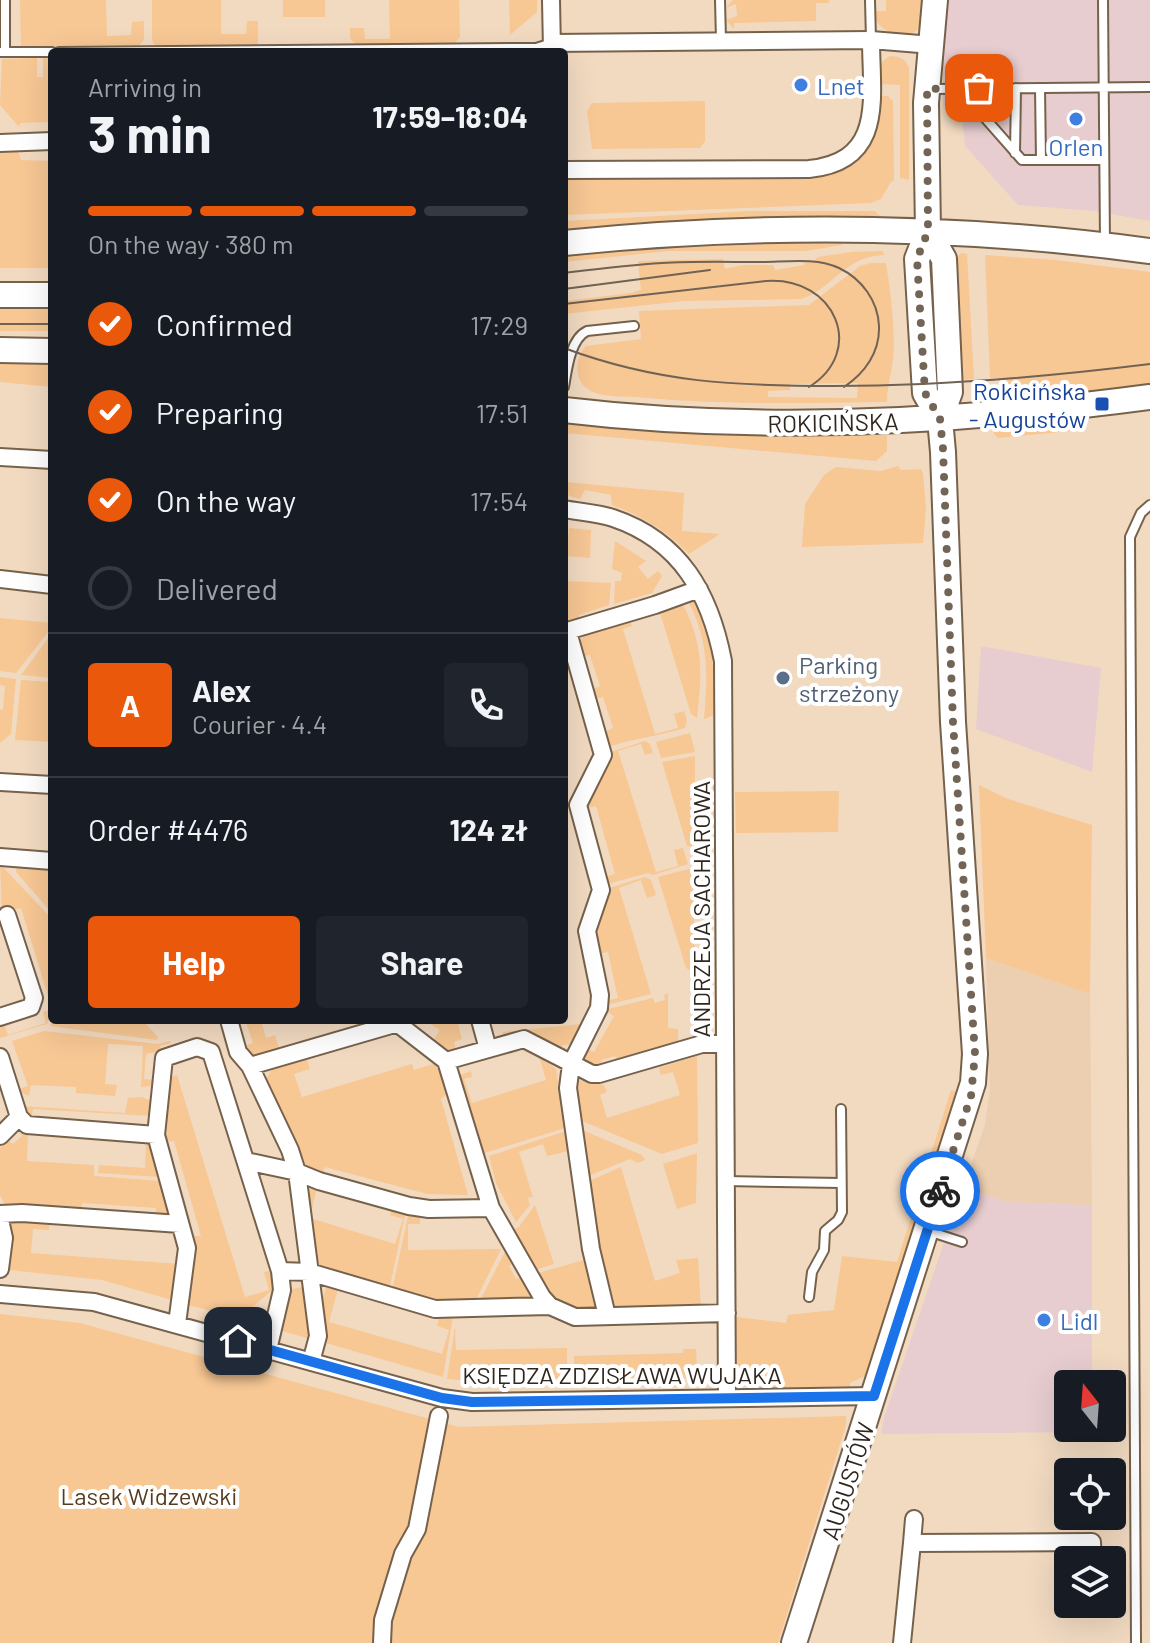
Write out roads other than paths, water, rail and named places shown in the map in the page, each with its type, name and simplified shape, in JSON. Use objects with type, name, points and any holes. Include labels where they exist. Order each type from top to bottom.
[{"type":"street","points":[[551,0],[552,48],[721,40],[871,40],[932,45]]},
{"type":"street","name":"AUGUSTÓW","points":[[794,1643],[967,1108],[975,1070],[953,722],[940,419],[950,392],[944,259],[928,231],[927,89],[935,0]]},
{"type":"street","points":[[568,170],[809,169],[831,166],[851,155],[869,128],[872,107],[871,40]]},
{"type":"street","points":[[0,143],[48,141]]},
{"type":"street","points":[[568,243],[743,232],[928,231],[1150,251]]},
{"type":"street","points":[[0,295],[48,295]]},
{"type":"street","points":[[0,350],[48,351]]},
{"type":"street","name":"ROKICIŃSKA","points":[[568,410],[736,422],[881,422],[940,419],[1150,397]]},
{"type":"street","points":[[0,457],[48,460]]},
{"type":"street","name":"ANDRZEJA SACHAROWA","points":[[568,510],[611,517],[645,532],[675,555],[699,589],[717,628],[723,661],[727,1398]]},
{"type":"street","points":[[0,579],[48,585]]},
{"type":"street","points":[[568,631],[699,589]]},
{"type":"street","points":[[568,639],[603,755],[578,805],[601,890],[587,931],[600,995],[599,1008],[571,1064],[568,1088],[591,1249],[607,1316]]},
{"type":"street","points":[[0,782],[48,785]]},
{"type":"street","points":[[0,857],[48,861]]},
{"type":"street","points":[[0,1017],[31,1007],[34,998],[7,915]]},
{"type":"street","points":[[230,1024],[238,1052],[250,1066],[290,1150],[297,1172],[318,1336],[311,1362]]},
{"type":"street","points":[[250,1066],[386,1024]]},
{"type":"street","points":[[400,1024],[446,1061],[491,1208],[550,1306],[575,1317],[727,1313]]},
{"type":"street","points":[[481,1024],[488,1049]]},
{"type":"street","points":[[446,1061],[524,1039],[592,1074],[599,1074],[702,1044],[724,1044]]},
{"type":"street","points":[[177,1324],[187,1248],[156,1135],[164,1058],[202,1047],[211,1052],[280,1271],[282,1290],[268,1350]]},
{"type":"street","points":[[0,1057],[19,1117],[27,1125],[156,1135]]},
{"type":"street","points":[[0,1136],[19,1117]]},
{"type":"street","points":[[246,1161],[297,1172],[409,1206],[429,1209],[491,1208]]},
{"type":"street","points":[[0,1269],[4,1238],[0,1217],[22,1213],[180,1224]]},
{"type":"street","points":[[280,1271],[309,1272],[435,1309],[550,1306]]},
{"type":"street","name":"KSIĘDZA ZDZISŁAWA WUJAKA","points":[[0,1294],[94,1302],[442,1398],[472,1402],[874,1396]]},
{"type":"street","points":[[382,1643],[383,1620],[403,1554],[417,1529],[439,1416]]},
{"type":"street","points":[[902,1643],[914,1519]]},
{"type":"street","points":[[912,1543],[1092,1542],[1092,1546]]},
{"type":"lane","points":[[5,0],[3,52],[48,52]]},
{"type":"lane","points":[[720,0],[721,40]]},
{"type":"lane","points":[[870,0],[871,40]]},
{"type":"lane","points":[[1103,0],[1104,245]]},
{"type":"lane","points":[[525,48],[552,48]]},
{"type":"lane","points":[[927,89],[1150,87]]},
{"type":"lane","points":[[979,88],[980,109],[985,118],[1022,160],[1104,160]]},
{"type":"lane","points":[[1015,153],[1016,88]]},
{"type":"lane","points":[[1040,88],[1041,160]]},
{"type":"lane","points":[[568,372],[576,341],[581,334],[634,326]]},
{"type":"lane","points":[[1136,1643],[1130,537],[1141,513],[1150,505]]},
{"type":"lane","points":[[809,1297],[812,1272],[824,1250],[825,1231],[840,1217],[841,1109]]},
{"type":"lane","points":[[726,1181],[841,1183]]},
{"type":"lane","points":[[927,1231],[962,1242]]},
{"type":"tram line","points":[[568,273],[686,262],[810,261],[839,268],[855,278],[867,292],[876,308],[879,326],[877,345],[870,361],[844,387]]},
{"type":"tram line","points":[[568,288],[710,270]]},
{"type":"tram line","points":[[568,304],[766,281],[790,283],[810,290],[825,303],[835,319],[839,336],[836,355],[827,372],[809,387]]},
{"type":"tram line","points":[[0,324],[48,324]]},
{"type":"tram line","points":[[568,349],[632,369],[665,375],[764,385],[874,386],[953,382],[1150,364]]},
{"type":"place","name":"Lnet","points":[[801,85]]},
{"type":"place","name":"Orlen","points":[[1076,119]]},
{"type":"place","name":"Rokicińska - Augustów","points":[[1102,404]]},
{"type":"place","name":"Parking strzeżony","points":[[783,678]]},
{"type":"place","name":"Lidl","points":[[1044,1320]]},
{"type":"park label","name":"Lasek Widzewski","points":[[149,1495]]}]
